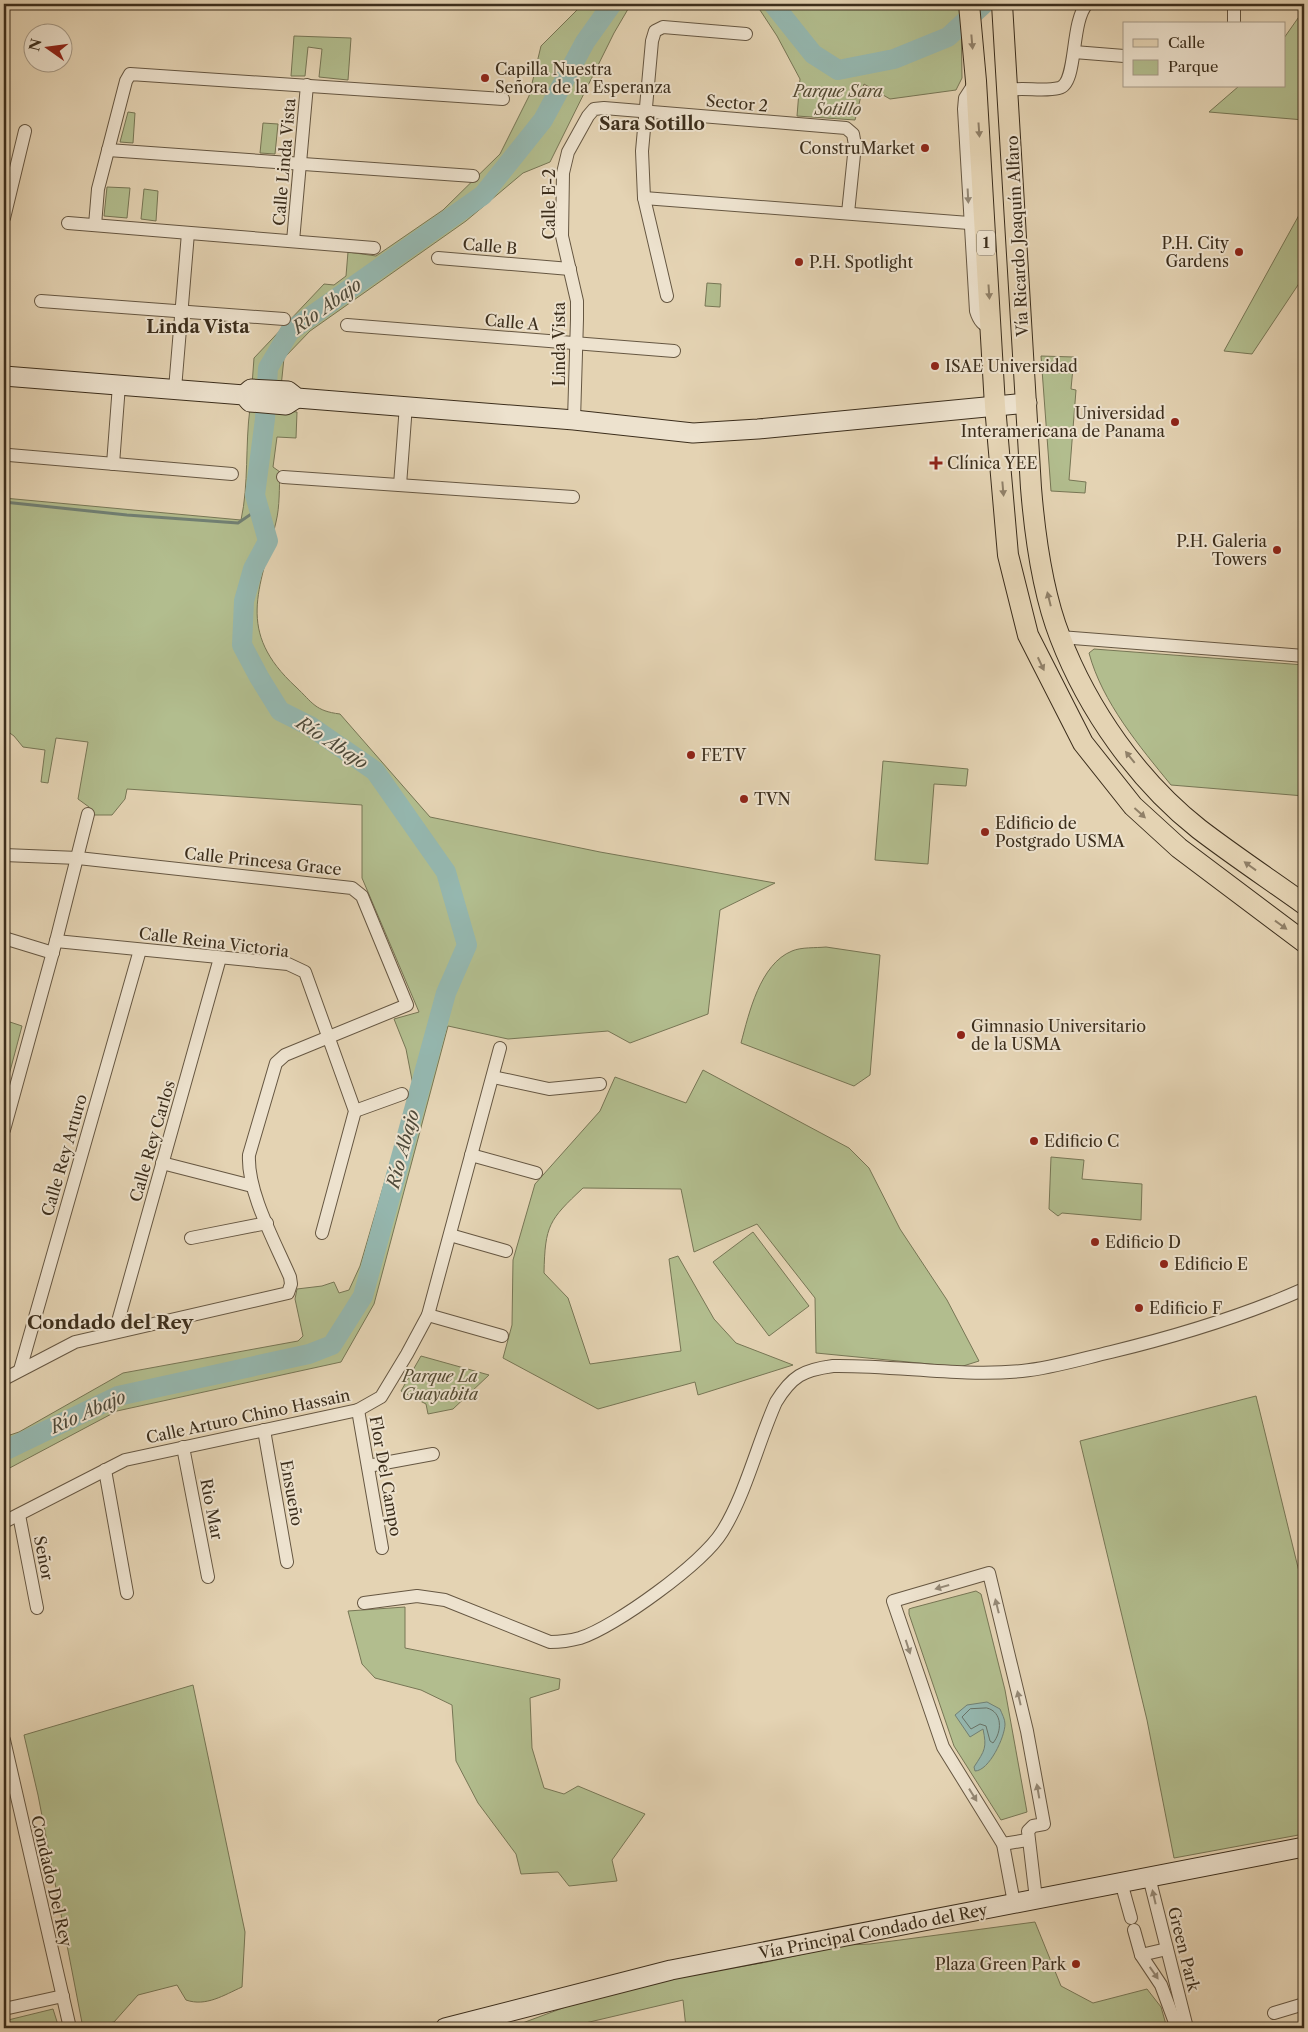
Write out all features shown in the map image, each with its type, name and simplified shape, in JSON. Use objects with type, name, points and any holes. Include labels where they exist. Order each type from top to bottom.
[{"type":"main road","name":"Vía Ricardo Joaquín Alfaro","points":[[969,4],[976,81],[995,406],[1008,554],[1016,594],[1028,635],[1083,744],[1133,806],[1179,848],[1304,942]]},
{"type":"main road","name":"Vía Ricardo Joaquín Alfaro","points":[[1002,4],[1033,508],[1049,600],[1060,637],[1104,725],[1152,785],[1198,828],[1304,904]]},
{"type":"street","points":[[1008,90],[1060,88],[1067,82],[1074,52],[1077,21],[1081,10],[1087,4]]},
{"type":"street","points":[[1234,4],[1234,22]]},
{"type":"street","points":[[667,296],[644,198],[642,151],[655,31],[664,27],[746,34]]},
{"type":"street","points":[[1074,52],[1123,56]]},
{"type":"street","points":[[95,225],[98,189],[126,81],[130,74],[503,99]]},
{"type":"street","points":[[976,81],[965,98],[964,110],[969,222],[976,312],[984,326],[992,329]]},
{"type":"street","name":"Calle Linda Vista","points":[[293,241],[307,85]]},
{"type":"street","name":"Calle E-2","points":[[570,269],[562,236],[563,173],[568,152],[588,116],[594,110],[604,108],[646,112]]},
{"type":"street","name":"Sector 2","points":[[646,112],[846,128],[853,134],[855,145],[848,213]]},
{"type":"street","points":[[4,218],[25,131]]},
{"type":"street","points":[[108,150],[473,176]]},
{"type":"street","points":[[644,198],[969,222]]},
{"type":"street","points":[[68,223],[374,248]]},
{"type":"street","points":[[175,389],[188,233]]},
{"type":"street","name":"Calle B","points":[[438,258],[570,269]]},
{"type":"street","name":"Linda Vista","points":[[570,269],[577,301],[574,420]]},
{"type":"street","points":[[41,301],[284,319]]},
{"type":"street","name":"Calle A","points":[[347,325],[674,352]]},
{"type":"street","points":[[4,376],[406,406],[574,420],[693,433],[758,429],[1027,403]]},
{"type":"street","points":[[112,464],[120,385]]},
{"type":"street","points":[[400,485],[406,406]]},
{"type":"street","points":[[9,455],[232,474]]},
{"type":"street","points":[[283,477],[573,497]]},
{"type":"street","points":[[1060,637],[1304,656]]},
{"type":"street","points":[[4,1130],[7,1107],[55,947],[88,814]]},
{"type":"street","points":[[4,855],[78,858]]},
{"type":"street","name":"Calle Princesa Grace","points":[[78,858],[352,888],[362,896],[407,1006],[285,1055],[276,1063],[249,1155],[248,1169],[252,1186],[290,1277],[290,1289],[282,1296],[115,1332]]},
{"type":"street","points":[[1279,886],[1304,894]]},
{"type":"street","name":"Calle Reina Victoria","points":[[4,938],[55,947],[140,950],[288,964],[304,972],[355,1111]]},
{"type":"street","name":"Calle Rey Arturo","points":[[20,1370],[140,950]]},
{"type":"street","name":"Calle Rey Carlos","points":[[115,1332],[220,958]]},
{"type":"street","name":"Calle Arturo Chino Hassain","points":[[4,1522],[125,1460],[358,1410],[380,1397],[407,1354],[428,1314],[500,1048]]},
{"type":"street","points":[[493,1077],[549,1089],[600,1084]]},
{"type":"street","points":[[322,1233],[355,1111],[402,1094]]},
{"type":"street","points":[[471,1155],[536,1173]]},
{"type":"street","points":[[162,1163],[252,1186]]},
{"type":"street","points":[[190,1238],[268,1223]]},
{"type":"street","points":[[450,1235],[506,1251]]},
{"type":"street","points":[[364,1603],[417,1596],[445,1600],[550,1642],[565,1642],[582,1638],[646,1600],[709,1549],[722,1533],[732,1514],[776,1402],[786,1386],[812,1368],[833,1366],[993,1372],[1022,1371],[1056,1366],[1180,1336],[1237,1316],[1304,1289]]},
{"type":"street","points":[[428,1314],[502,1336]]},
{"type":"street","points":[[4,1379],[75,1342],[115,1332]]},
{"type":"street","name":"Flor Del Campo","points":[[358,1410],[382,1548]]},
{"type":"street","name":"Ensueño","points":[[264,1430],[287,1562]]},
{"type":"street","name":"Rio Mar","points":[[183,1447],[208,1577]]},
{"type":"street","points":[[368,1466],[433,1454]]},
{"type":"street","points":[[105,1470],[127,1593]]},
{"type":"street","name":"Señor","points":[[19,1514],[36,1608]]},
{"type":"street","points":[[1014,1903],[1003,1844],[943,1747],[893,1601],[989,1573],[1026,1731],[1044,1824],[1033,1826],[1028,1831],[1027,1840],[1036,1899]]},
{"type":"street","name":"Condado Del Rey","points":[[4,1740],[70,2028]]},
{"type":"street","points":[[1003,1844],[1027,1840]]},
{"type":"street","name":"Vía Principal Condado del Rey","points":[[445,2028],[671,1970],[1304,1847]]},
{"type":"street","name":"Green Park","points":[[1150,1877],[1187,2028]]},
{"type":"street","name":"Green Park","points":[[1121,1882],[1141,1955],[1162,1984],[1176,2028]]},
{"type":"street","points":[[1141,1955],[1167,1949]]},
{"type":"street","points":[[4,2009],[63,1996]]},
{"type":"street","points":[[1274,2013],[1304,2004]]},
{"type":"green space","points":[[583,4],[631,4],[614,33],[550,162],[523,173],[466,221],[310,331],[284,358],[281,387],[252,385],[254,358],[324,284],[334,285],[346,276],[348,252],[376,256],[443,210],[500,154],[529,96],[541,46]]},
{"type":"green space","name":"Parque Sara Sotillo","points":[[756,4],[947,4],[947,8],[961,8],[962,78],[956,90],[890,99],[864,84],[855,120],[797,116],[800,79],[777,36]]},
{"type":"green space","points":[[1302,4],[1304,4],[1304,120],[1209,112],[1237,88],[1286,88],[1286,35],[1303,11]]},
{"type":"green space","points":[[294,36],[351,38],[348,80],[319,77],[322,49],[308,47],[305,76],[291,76]]},
{"type":"green space","points":[[128,112],[135,113],[133,143],[120,142]]},
{"type":"green space","points":[[263,123],[278,124],[275,154],[260,153]]},
{"type":"green space","points":[[107,187],[130,188],[127,218],[104,216]]},
{"type":"green space","points":[[144,189],[158,191],[156,221],[141,219]]},
{"type":"green space","points":[[1304,206],[1304,276],[1252,354],[1224,351]]},
{"type":"green space","points":[[707,283],[721,284],[720,307],[705,306]]},
{"type":"green space","points":[[1041,356],[1074,357],[1071,389],[1076,390],[1069,480],[1086,482],[1085,493],[1051,491]]},
{"type":"green space","points":[[250,408],[297,412],[296,438],[277,437],[273,467],[280,472],[278,510],[259,589],[257,609],[259,628],[265,647],[277,667],[311,702],[325,711],[340,714],[430,817],[600,852],[775,883],[720,910],[708,1014],[630,1043],[608,1031],[508,1039],[448,1026],[374,1304],[341,1362],[117,1411],[4,1471],[4,1437],[19,1432],[123,1373],[298,1341],[303,1336],[295,1299],[297,1289],[322,1286],[334,1282],[339,1293],[349,1290],[360,1266],[413,1085],[406,1049],[394,1019],[419,1012],[362,878],[362,805],[127,789],[125,799],[112,815],[92,815],[89,807],[78,799],[88,742],[56,738],[48,783],[41,782],[45,750],[23,747],[14,736],[4,729],[4,498],[241,520],[245,493]]},
{"type":"green space","points":[[1094,649],[1304,665],[1304,796],[1171,785],[1112,706],[1095,671],[1089,653]]},
{"type":"green space","points":[[883,761],[968,769],[966,786],[934,784],[928,864],[875,860]]},
{"type":"green space","points":[[826,947],[880,955],[870,1075],[854,1086],[741,1043],[752,1004],[764,978],[772,967],[781,957],[792,951],[804,948]]},
{"type":"green space","points":[[4,1020],[22,1026],[4,1094]]},
{"type":"green space","points":[[703,1070],[849,1148],[869,1168],[900,1229],[947,1300],[979,1361],[960,1367],[816,1353],[815,1298],[757,1224],[694,1252],[681,1189],[583,1188],[563,1208],[551,1224],[546,1244],[544,1273],[568,1298],[590,1364],[681,1351],[669,1259],[678,1256],[714,1319],[736,1343],[793,1365],[698,1395],[695,1382],[598,1409],[503,1358],[512,1325],[513,1260],[535,1184],[600,1111],[615,1077],[686,1103]]},
{"type":"green space","points":[[1051,1157],[1084,1160],[1082,1179],[1142,1184],[1141,1220],[1062,1213],[1058,1216],[1049,1209]]},
{"type":"green space","points":[[753,1232],[809,1306],[769,1336],[713,1262]]},
{"type":"green space","name":"Parque La Guayabita","points":[[421,1356],[489,1375],[453,1409],[428,1414],[426,1404],[401,1391]]},
{"type":"green space","points":[[1256,1396],[1304,1592],[1304,1834],[1174,1858],[1147,1720],[1080,1441]]},
{"type":"green space","points":[[976,1591],[981,1594],[1005,1690],[1027,1812],[1001,1820],[954,1746],[909,1614],[909,1609]]},
{"type":"green space","points":[[405,1607],[405,1648],[560,1679],[559,1689],[530,1698],[532,1748],[544,1788],[564,1794],[578,1786],[645,1814],[612,1860],[617,1881],[569,1886],[558,1872],[521,1874],[516,1854],[478,1803],[456,1761],[452,1705],[421,1690],[375,1678],[362,1664],[348,1611]]},
{"type":"green space","points":[[193,1685],[245,1932],[242,1987],[215,1999],[201,2002],[186,2000],[177,1985],[138,1995],[114,2022],[83,2028],[38,1795],[24,1735]]},
{"type":"green space","points":[[1035,1922],[1061,1986],[1093,2003],[1147,1989],[1161,2007],[1167,2028],[686,2028],[683,2000],[564,2028],[509,2028],[571,2005],[674,1978],[767,1962],[845,1945],[870,1944]]},
{"type":"green space","points":[[53,2009],[59,2028],[4,2028],[4,2021]]},
{"type":"water","points":[[987,1702],[1000,1709],[1005,1724],[1004,1730],[991,1760],[980,1770],[975,1771],[974,1767],[984,1749],[983,1729],[970,1737],[955,1715],[967,1705]]},
{"type":"waterway","name":"Río Abajo","points":[[4,1451],[118,1396],[309,1354],[332,1345],[363,1296],[446,993],[467,945],[446,872],[375,771],[310,726],[280,711],[242,645],[244,601],[253,569],[268,541],[255,495],[265,419],[268,368],[290,331],[483,195],[543,120],[585,42],[612,4]]},
{"type":"waterway","name":"Río Abajo","points":[[773,4],[813,54],[838,70],[894,59],[948,37],[984,4]]},
{"type":"waterway","points":[[4,502],[127,515],[238,523],[260,508]]},
{"type":"place","name":"Capilla Nuestra Señora de la Esperanza","points":[[485,78]]},
{"type":"place","name":"ConstruMarket","points":[[925,148]]},
{"type":"place","name":"P.H. City Gardens","points":[[1239,252]]},
{"type":"place","name":"P.H. Spotlight","points":[[799,262]]},
{"type":"place","name":"ISAE Universidad","points":[[935,366]]},
{"type":"place","name":"Universidad Interamericana de Panama","points":[[1175,422]]},
{"type":"place","name":"Clínica YEE","points":[[936,463]]},
{"type":"place","name":"P.H. Galeria Towers","points":[[1277,550]]},
{"type":"place","name":"FETV","points":[[691,755]]},
{"type":"place","name":"TVN","points":[[744,799]]},
{"type":"place","name":"Edificio de Postgrado USMA","points":[[985,832]]},
{"type":"place","name":"Gimnasio Universitario de la USMA","points":[[961,1035]]},
{"type":"place","name":"Edificio C","points":[[1034,1141]]},
{"type":"place","name":"Edificio D","points":[[1095,1242]]},
{"type":"place","name":"Edificio E","points":[[1164,1264]]},
{"type":"place","name":"Edificio F","points":[[1139,1308]]},
{"type":"place","name":"Plaza Green Park","points":[[1076,1964]]},
{"type":"district","name":"Sara Sotillo","points":[[652,124]]},
{"type":"district","name":"Linda Vista","points":[[198,327]]},
{"type":"district","name":"Condado del Rey","points":[[110,1322]]}]
